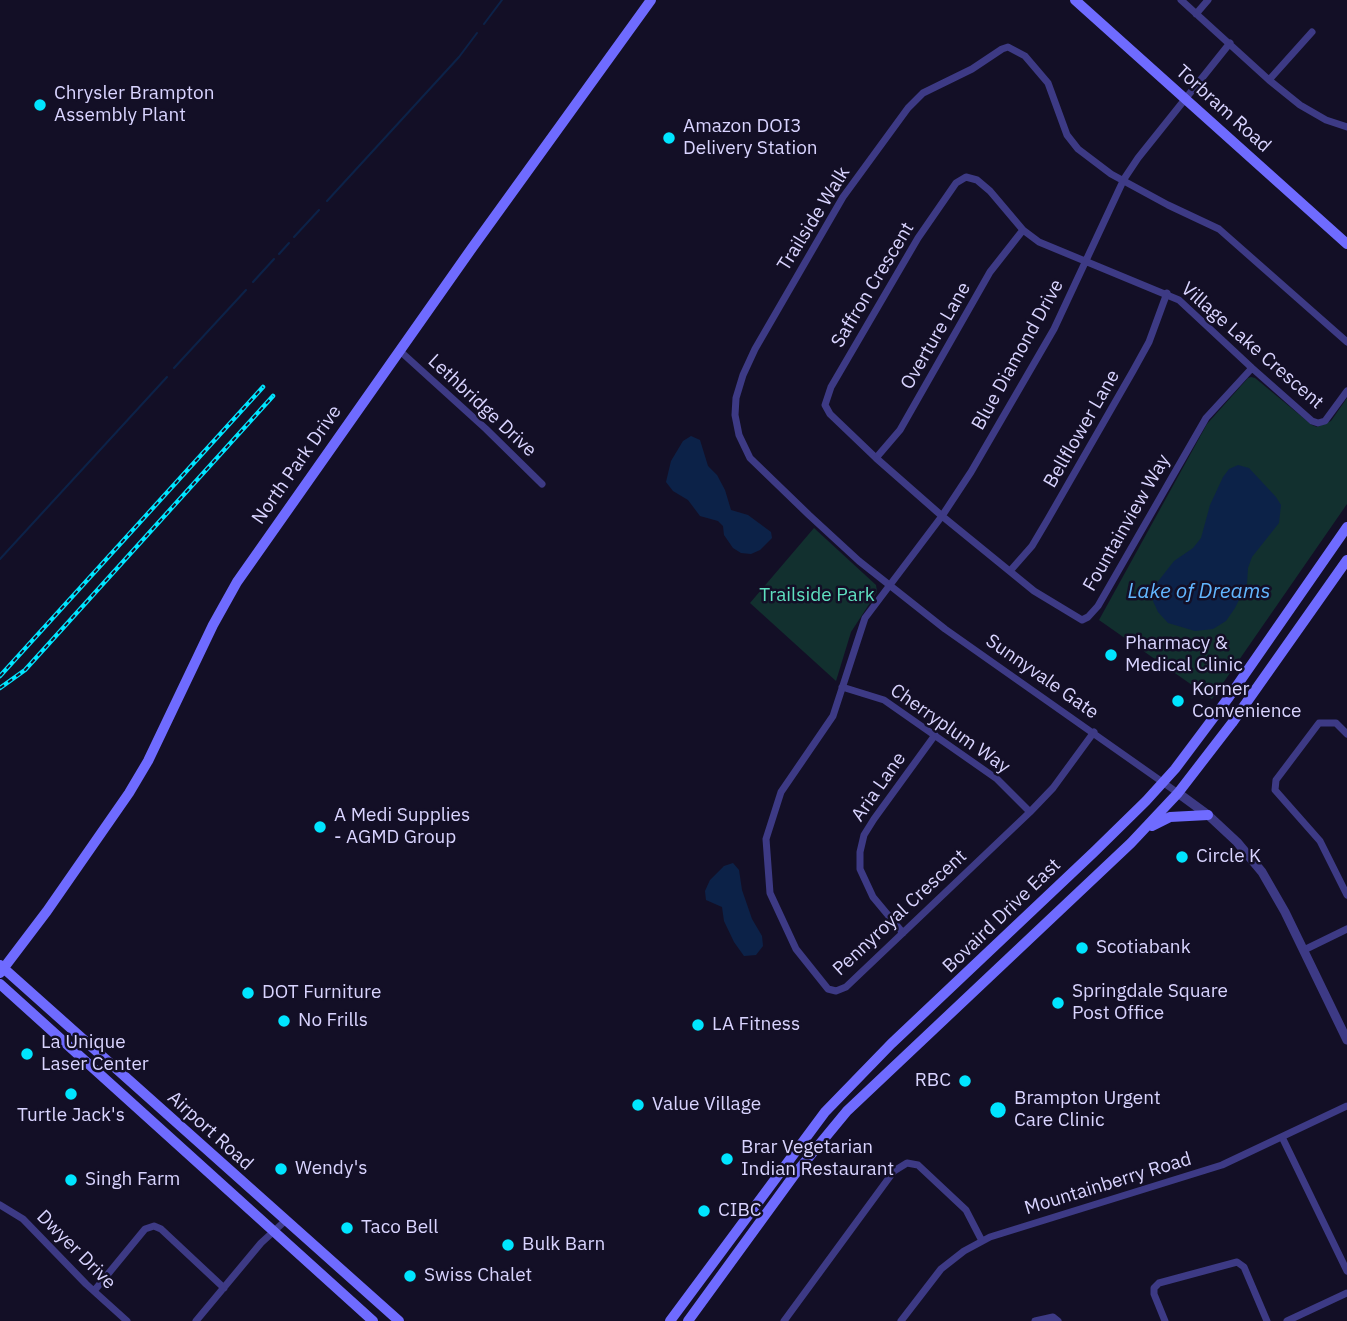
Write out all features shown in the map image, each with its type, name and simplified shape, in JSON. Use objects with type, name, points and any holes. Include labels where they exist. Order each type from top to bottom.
[{"type":"main road","name":"North Park Drive","points":[[1,969],[47,911],[129,793],[148,761],[207,637],[237,582],[651,0]]},
{"type":"main road","name":"Torbram Road","points":[[1075,0],[1347,244]]},
{"type":"main road","name":"Bovaird Drive East","points":[[670,1321],[813,1126],[891,1044],[1094,852],[1163,782],[1229,697],[1347,527]]},
{"type":"main road","name":"Bovaird Drive East","points":[[688,1321],[811,1153],[847,1111],[1142,831],[1178,793],[1232,723],[1347,559]]},
{"type":"main road","points":[[1142,831],[1170,817],[1208,815]]},
{"type":"main road","name":"Airport Road","points":[[1,969],[399,1321]]},
{"type":"main road","name":"Airport Road","points":[[0,984],[373,1321]]},
{"type":"main road","points":[[891,1044],[897,1062]]},
{"type":"street","points":[[1181,0],[1300,105],[1326,121],[1347,127]]},
{"type":"street","points":[[1196,14],[1208,0]]},
{"type":"street","points":[[1269,80],[1312,32]]},
{"type":"street","name":"Blue Diamond Drive","points":[[890,585],[971,472],[1054,329],[1124,179],[1230,43]]},
{"type":"street","name":"Trailside Walk","points":[[890,585],[850,553],[750,458],[739,435],[735,415],[736,398],[743,375],[812,250],[843,197],[908,108],[923,93],[972,69],[1008,47],[1024,56],[1048,83],[1067,135],[1078,149],[1111,174],[1124,179]]},
{"type":"street","name":"Saffron Crescent","points":[[942,516],[830,414],[825,402],[831,387],[918,237],[956,183],[966,177],[977,180],[990,191],[1023,230],[1039,242],[1086,261]]},
{"type":"street","points":[[1124,179],[1168,205],[1219,229],[1347,342]]},
{"type":"street","name":"Overture Lane","points":[[876,458],[900,430],[990,272],[1023,230]]},
{"type":"street","name":"Village Lake Crescent","points":[[1086,261],[1179,300],[1252,368],[1318,424],[1330,416],[1347,391]]},
{"type":"street","name":"Bellflower Lane","points":[[1010,571],[1032,546],[1133,371],[1149,342],[1167,293]]},
{"type":"street","name":"Lethbridge Drive","points":[[400,351],[542,484]]},
{"type":"street","name":"Fountainview Way","points":[[942,516],[1010,571],[1082,620],[1098,606],[1206,418],[1252,368]]},
{"type":"street","name":"Pennyroyal Crescent","points":[[890,585],[865,618],[833,716],[781,792],[766,839],[770,893],[796,949],[828,989],[836,991],[846,987],[1030,812],[1053,788],[1094,732]]},
{"type":"street","name":"Sunnyvale Gate","points":[[890,585],[945,629],[1178,793]]},
{"type":"street","name":"Cherryplum Way","points":[[842,687],[884,700],[997,779],[1030,812]]},
{"type":"street","points":[[1347,734],[1336,723],[1319,723],[1276,780],[1275,790],[1320,841],[1347,895]]},
{"type":"street","name":"Aria Lane","points":[[902,933],[873,897],[860,869],[860,852],[864,835],[935,735]]},
{"type":"street","points":[[1178,793],[1208,815],[1237,842],[1262,872],[1304,950],[1347,1040]]},
{"type":"street","points":[[1304,950],[1347,929]]},
{"type":"street","name":"Mountainberry Road","points":[[901,1321],[941,1269],[982,1241],[1222,1165],[1347,1106]]},
{"type":"street","points":[[1282,1137],[1347,1271]]},
{"type":"street","points":[[784,1321],[894,1171],[907,1163],[918,1166],[966,1210],[982,1241]]},
{"type":"street","name":"Dwyer Drive","points":[[0,1205],[14,1212],[39,1234],[127,1321]]},
{"type":"street","points":[[195,1321],[285,1221]]},
{"type":"street","points":[[94,1291],[145,1229],[154,1226],[161,1229],[224,1288]]},
{"type":"street","points":[[1165,1321],[1154,1294],[1154,1288],[1159,1283],[1237,1262],[1244,1267],[1267,1321]]},
{"type":"street","points":[[1287,1321],[1347,1293]]},
{"type":"street","points":[[1035,1321],[1054,1317],[1058,1321]]},
{"type":"green space","points":[[1251,377],[1317,427],[1331,421],[1347,398],[1347,504],[1212,699],[1099,620],[1207,424]]},
{"type":"green space","name":"Trailside Park","points":[[814,528],[876,585],[877,592],[851,632],[836,681],[750,603]]},
{"type":"water","points":[[691,436],[700,440],[708,466],[717,475],[725,490],[731,510],[748,515],[771,532],[772,538],[760,550],[751,554],[741,553],[733,548],[718,521],[700,516],[688,500],[673,491],[666,482],[671,461],[683,441]]},
{"type":"water","name":"Lake of Dreams","points":[[1238,465],[1249,468],[1276,497],[1281,505],[1279,523],[1252,557],[1247,584],[1226,621],[1213,629],[1195,631],[1168,623],[1153,601],[1156,584],[1174,561],[1193,548],[1201,538],[1210,505],[1223,477],[1229,469]]},
{"type":"water","points":[[733,863],[739,870],[742,890],[752,919],[762,936],[763,946],[756,955],[744,956],[724,921],[722,907],[706,900],[705,891],[710,880],[724,866]]},
{"type":"waterway","points":[[484,24],[502,0]]},
{"type":"waterway","points":[[327,201],[459,57],[477,33]]},
{"type":"waterway","points":[[294,237],[319,210]]},
{"type":"waterway","points":[[279,254],[289,243]]},
{"type":"waterway","points":[[253,282],[274,259]]},
{"type":"waterway","points":[[174,368],[246,290]]},
{"type":"waterway","points":[[0,559],[167,377]]},
{"type":"railway","points":[[0,676],[263,387]]},
{"type":"railway","points":[[0,688],[25,670],[273,396]]},
{"type":"place","name":"Chrysler Brampton Assembly Plant","points":[[40,105]]},
{"type":"place","name":"Amazon DOI3 Delivery Station","points":[[669,138]]},
{"type":"place","name":"Pharmacy & Medical Clinic","points":[[1111,655]]},
{"type":"place","name":"Korner Convenience","points":[[1178,701]]},
{"type":"place","name":"A Medi Supplies - AGMD Group","points":[[320,827]]},
{"type":"place","name":"Circle K","points":[[1182,857]]},
{"type":"place","name":"Scotiabank","points":[[1082,948]]},
{"type":"place","name":"DOT Furniture","points":[[248,993]]},
{"type":"place","name":"Springdale Square Post Office","points":[[1058,1003]]},
{"type":"place","name":"No Frills","points":[[284,1021]]},
{"type":"place","name":"LA Fitness","points":[[698,1025]]},
{"type":"place","name":"La Unique Laser Center","points":[[27,1054]]},
{"type":"place","name":"RBC","points":[[965,1081]]},
{"type":"place","name":"Turtle Jack's","points":[[71,1094]]},
{"type":"place","name":"Value Village","points":[[638,1105]]},
{"type":"place","name":"Brampton Urgent Care Clinic","points":[[998,1110]]},
{"type":"place","name":"Brar Vegetarian Indian Restaurant","points":[[727,1159]]},
{"type":"place","name":"Wendy's","points":[[281,1169]]},
{"type":"place","name":"Singh Farm","points":[[71,1180]]},
{"type":"place","name":"CIBC","points":[[704,1211]]},
{"type":"place","name":"Taco Bell","points":[[347,1228]]},
{"type":"place","name":"Bulk Barn","points":[[508,1245]]},
{"type":"place","name":"Swiss Chalet","points":[[410,1276]]}]
